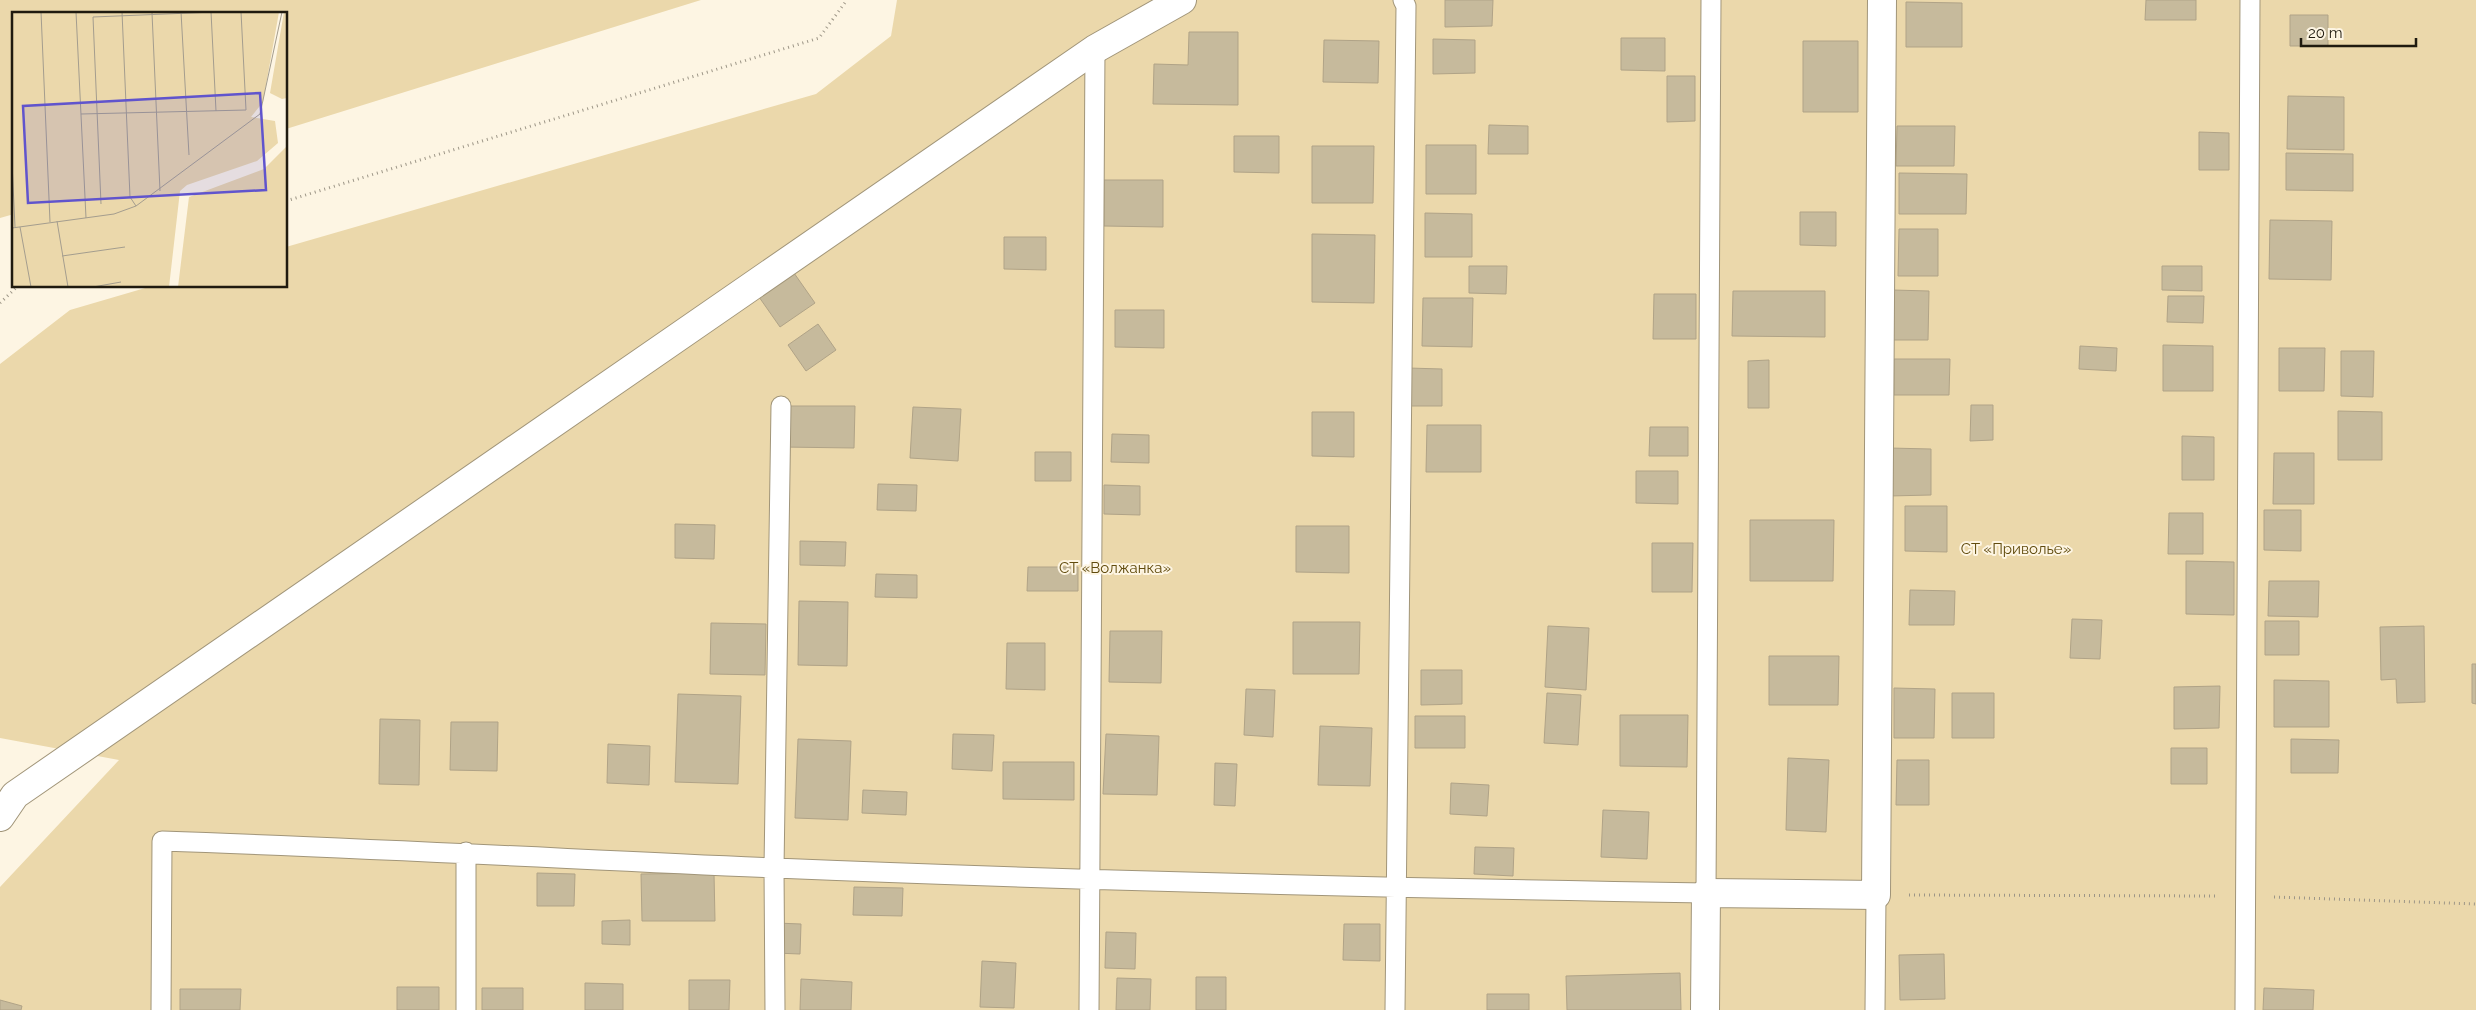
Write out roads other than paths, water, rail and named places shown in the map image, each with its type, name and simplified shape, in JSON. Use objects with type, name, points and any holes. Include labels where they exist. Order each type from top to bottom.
[{"type":"street","points":[[0,817],[15,795],[1096,49],[1182,0]]},
{"type":"street","points":[[1706,1010],[1706,893],[1876,896],[1882,0]]},
{"type":"lane","points":[[1395,1010],[1406,6],[1403,0]]},
{"type":"lane","points":[[161,1010],[162,841],[466,852],[774,868],[1396,888],[1706,893],[1711,0]]},
{"type":"lane","points":[[2245,1010],[2250,0]]},
{"type":"lane","points":[[1089,1010],[1096,49]]},
{"type":"lane","points":[[775,1010],[774,868],[781,406]]},
{"type":"lane","points":[[466,852],[466,1010]]},
{"type":"lane","points":[[1875,1010],[1876,896]]},
{"type":"park label","name":"СТ «Приволье»","points":[[2016,549]]},
{"type":"park label","name":"СТ «Волжанка»","points":[[1115,568]]}]
